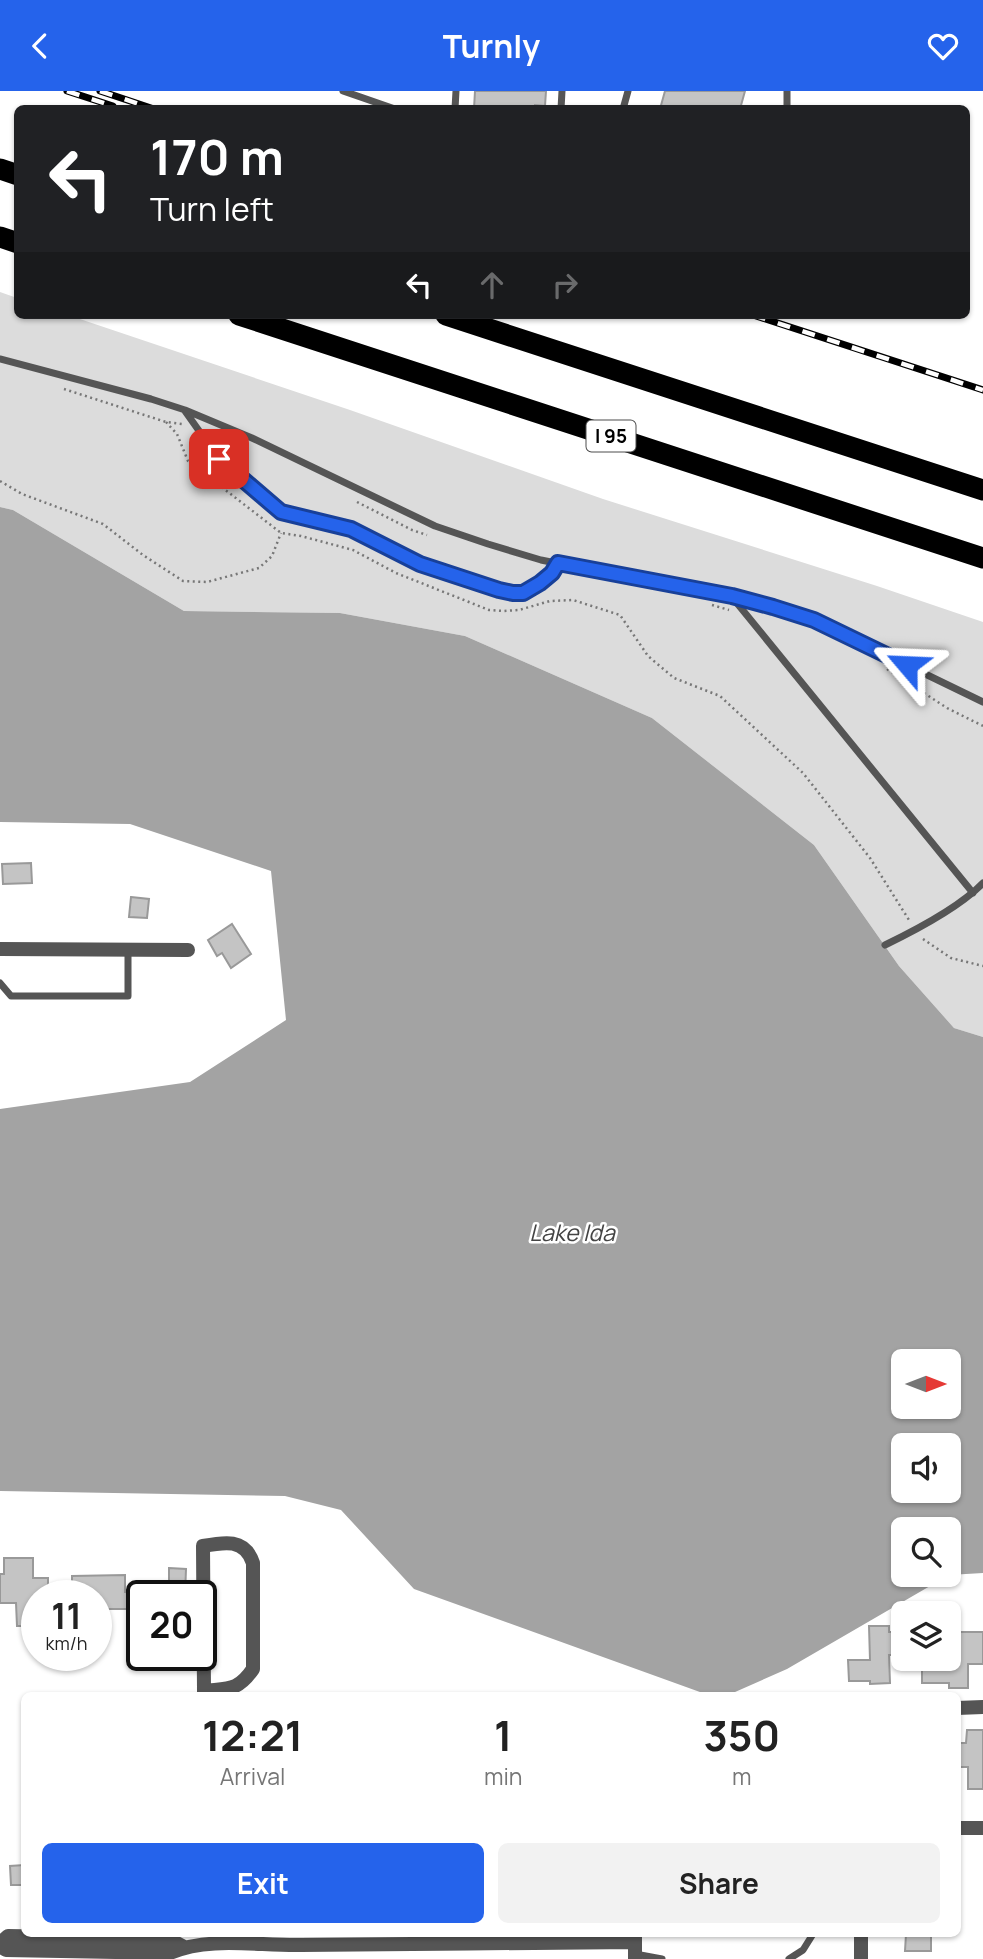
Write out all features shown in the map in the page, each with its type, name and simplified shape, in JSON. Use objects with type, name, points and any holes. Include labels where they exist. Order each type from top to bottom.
[{"type":"highway","name":"I 95","points":[[251,319],[983,558]]},
{"type":"highway","points":[[458,319],[983,490]]},
{"type":"street","points":[[0,949],[188,950]]},
{"type":"street","points":[[204,1692],[204,1546],[230,1543],[240,1545],[250,1553],[253,1574],[253,1669],[244,1683],[210,1692]]},
{"type":"street","points":[[961,1708],[983,1707]]},
{"type":"street","points":[[961,1828],[983,1828]]},
{"type":"street","points":[[861,1937],[861,1959]]},
{"type":"street","points":[[200,1959],[202,1938]]},
{"type":"street","points":[[0,1944],[6,1950],[170,1953],[202,1938],[286,1946],[635,1947]]},
{"type":"lane","points":[[343,91],[383,105]]},
{"type":"lane","points":[[0,359],[185,410],[252,438],[435,526],[488,544],[558,563],[732,596],[814,620],[983,702]]},
{"type":"lane","points":[[185,410],[219,459],[281,512],[351,529],[420,564],[513,593],[523,593],[540,583],[552,573],[558,563]]},
{"type":"lane","points":[[732,596],[973,893]]},
{"type":"lane","points":[[885,945],[914,931],[973,893],[983,883]]},
{"type":"lane","points":[[0,983],[11,996],[128,996],[128,950]]},
{"type":"lane","points":[[789,1959],[803,1950],[811,1937]]},
{"type":"lane","points":[[635,1947],[662,1959]]},
{"type":"path","points":[[166,422],[177,434],[188,461],[281,533],[353,550],[396,573],[489,610],[519,610],[550,601],[573,600],[620,615],[648,656],[674,678],[720,696],[803,773],[870,858],[914,931],[951,958],[983,966]]},
{"type":"path","points":[[0,481],[22,494],[103,524],[183,581],[206,582],[259,568],[272,556],[281,533]]},
{"type":"shaded area","points":[[0,292],[14,297],[14,319],[80,319],[603,499],[983,622],[983,1037],[954,1028],[899,966],[814,845],[652,718],[465,636],[340,613],[184,611],[13,510],[0,507]]},
{"type":"water","name":"Lake Ida","points":[[0,507],[13,510],[184,611],[340,613],[465,636],[652,718],[814,845],[899,966],[954,1028],[983,1037],[983,1573],[961,1574],[961,1517],[891,1517],[891,1587],[928,1587],[904,1601],[891,1601],[891,1609],[787,1669],[735,1692],[700,1692],[414,1589],[341,1510],[285,1496],[0,1491],[0,1109],[190,1082],[286,1020],[271,871],[130,824],[0,822]]},
{"type":"building","points":[[475,91],[546,91],[545,105],[474,105]]},
{"type":"building","points":[[665,91],[745,91],[741,105],[661,105]]},
{"type":"building","points":[[31,863],[32,883],[3,884],[2,864]]},
{"type":"building","points":[[131,897],[149,899],[147,918],[129,917]]},
{"type":"building","points":[[232,924],[251,954],[231,968],[222,953],[217,956],[208,940]]},
{"type":"building","points":[[4,1558],[33,1558],[33,1578],[48,1578],[21,1580],[21,1626],[17,1626],[16,1603],[0,1603],[0,1574],[4,1574]]},
{"type":"building","points":[[169,1568],[186,1569],[186,1580],[169,1580]]},
{"type":"building","points":[[125,1575],[126,1609],[112,1609],[112,1580],[72,1580],[72,1576]]},
{"type":"building","points":[[869,1626],[889,1626],[890,1683],[849,1681],[848,1660],[870,1660]]},
{"type":"building","points":[[961,1632],[983,1632],[983,1664],[968,1664],[968,1688],[949,1688],[949,1683],[922,1683],[922,1671],[961,1671]]},
{"type":"building","points":[[967,1730],[983,1730],[983,1789],[968,1789],[968,1767],[961,1767],[961,1743],[966,1743]]},
{"type":"building","points":[[21,1865],[21,1885],[11,1885],[10,1866]]},
{"type":"building","points":[[906,1937],[931,1937],[931,1951],[905,1951]]},
{"type":"railway","points":[[67,91],[110,105]]},
{"type":"railway","points":[[100,91],[142,105]]},
{"type":"railway","points":[[765,319],[983,390]]},
{"type":"route","points":[[219,459],[281,512],[351,529],[420,564],[499,590],[523,593],[552,573],[558,563],[732,596],[773,607],[814,620],[907,665]]}]
